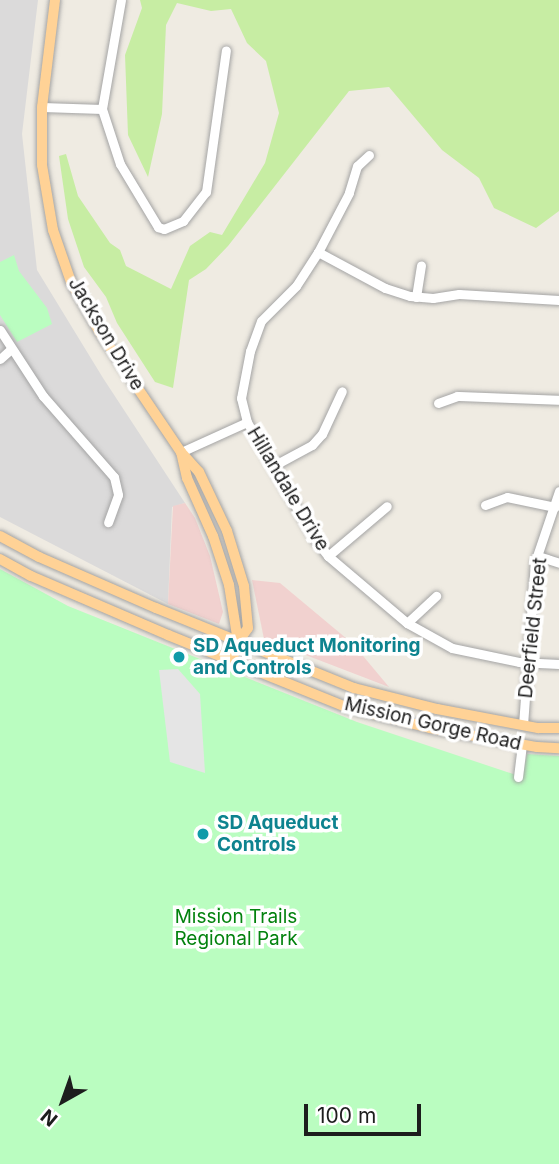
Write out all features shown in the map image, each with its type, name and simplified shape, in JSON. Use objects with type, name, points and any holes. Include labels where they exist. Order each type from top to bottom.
[{"type":"main road","name":"Jackson Drive","points":[[55,0],[42,107],[43,165],[53,230],[71,282],[99,331],[181,452],[187,478],[213,536],[229,584],[238,642],[232,662]]},
{"type":"main road","name":"Mission Gorge Road","points":[[0,536],[39,557],[354,688],[437,709],[523,725],[559,728]]},
{"type":"main road","name":"Mission Gorge Road","points":[[0,559],[31,576],[232,662],[349,708],[430,728],[522,745],[559,748]]},
{"type":"street","points":[[121,0],[102,109],[120,164],[158,228],[164,229],[183,221],[206,192],[226,50]]},
{"type":"street","points":[[42,107],[102,109]]},
{"type":"street","name":"Hillandale Drive","points":[[369,155],[357,166],[349,193],[318,252],[296,286],[261,321],[250,351],[241,398],[247,422],[328,556],[407,624],[452,648],[529,662],[559,664]]},
{"type":"street","points":[[318,252],[385,288],[416,297],[459,294],[559,300]]},
{"type":"street","points":[[416,297],[421,265]]},
{"type":"street","points":[[0,330],[43,396],[114,477],[117,502],[108,522]]},
{"type":"street","points":[[0,359],[11,349]]},
{"type":"street","points":[[273,466],[312,445],[322,434],[342,391]]},
{"type":"street","points":[[438,403],[457,396],[559,400]]},
{"type":"street","points":[[181,452],[247,422]]},
{"type":"street","name":"Deerfield Street","points":[[523,725],[538,556],[559,491]]},
{"type":"street","points":[[485,505],[507,497],[555,507]]},
{"type":"street","points":[[328,556],[387,506]]},
{"type":"street","points":[[538,556],[559,563]]},
{"type":"street","points":[[407,624],[436,596]]},
{"type":"street","points":[[518,777],[522,745]]},
{"type":"shaded area","points":[[0,0],[38,0],[22,134],[37,270],[103,378],[185,503],[172,507],[168,604],[0,517]]},
{"type":"shaded area","points":[[185,503],[195,518],[210,556],[223,612],[219,624],[168,604],[173,506]]},
{"type":"shaded area","points":[[252,580],[280,583],[353,644],[389,687],[264,639]]},
{"type":"shaded area","points":[[178,669],[200,694],[205,773],[170,762],[159,670]]},
{"type":"green space","points":[[140,0],[559,0],[559,211],[536,228],[494,208],[479,178],[442,150],[389,87],[349,91],[228,246],[206,269],[189,280],[173,388],[155,382],[117,323],[106,297],[84,267],[68,219],[59,156],[66,154],[78,196],[110,243],[120,250],[126,266],[171,289],[190,246],[210,232],[222,235],[265,163],[279,113],[266,61],[247,43],[231,9],[211,11],[177,3],[166,25],[162,114],[148,177],[128,135],[125,55],[142,8]]},
{"type":"green space","points":[[14,255],[19,271],[47,308],[52,324],[17,342],[0,315],[0,262]]},
{"type":"green space","name":"Mission Trails Regional Park","points":[[0,569],[68,606],[357,722],[522,777],[527,754],[559,756],[559,1164],[0,1164]]},
{"type":"place","name":"SD Aqueduct Monitoring and Controls","points":[[179,657]]},
{"type":"place","name":"SD Aqueduct Controls","points":[[203,834]]}]
